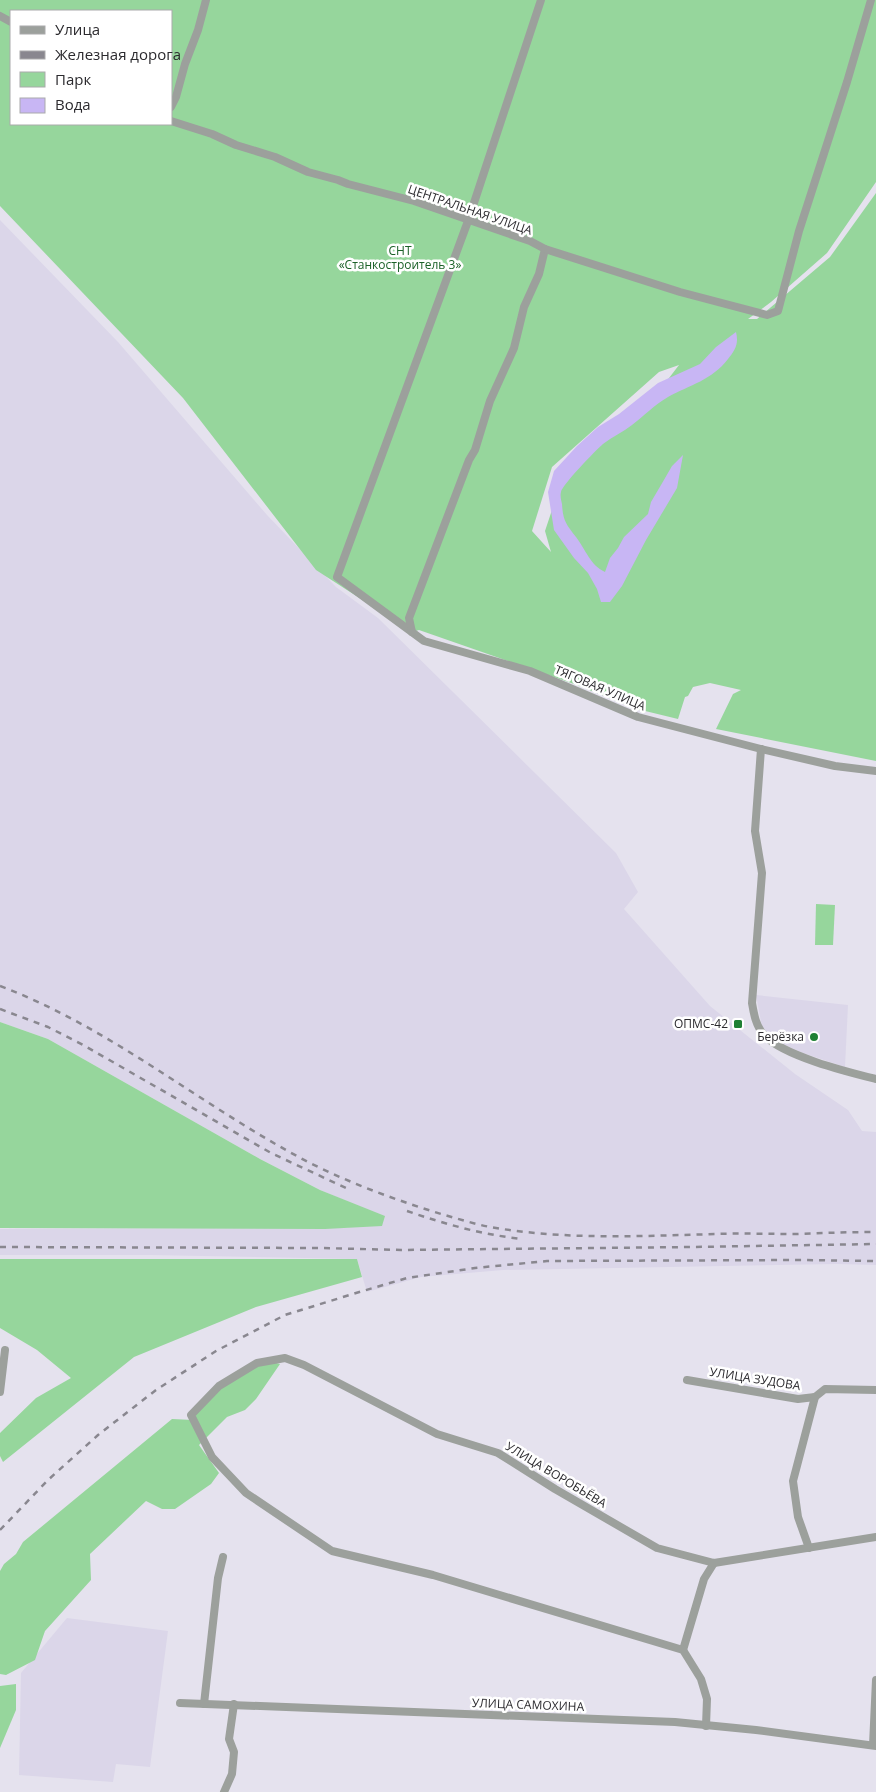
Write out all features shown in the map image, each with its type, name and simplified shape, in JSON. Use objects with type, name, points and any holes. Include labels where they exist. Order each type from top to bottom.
[{"type":"street","points":[[172,105],[198,30],[206,0]]},
{"type":"street","points":[[468,221],[541,0]]},
{"type":"street","name":"ЦЕНТРАЛЬНАЯ УЛИЦА","points":[[172,121],[275,157],[308,172],[414,201],[530,241],[546,249],[680,292],[767,315],[778,311],[799,231],[871,0]]},
{"type":"street","name":"ТЯГОВАЯ УЛИЦА","points":[[468,221],[337,577],[424,641],[530,671],[638,717],[835,766],[876,771]]},
{"type":"street","points":[[412,632],[409,618],[469,460],[475,450],[490,401],[514,348],[524,307],[539,274],[546,249]]},
{"type":"street","points":[[761,749],[756,831],[762,873],[752,1003],[755,1018],[759,1028],[766,1037],[787,1050],[822,1064],[876,1079]]},
{"type":"street","points":[[0,1392],[5,1350]]},
{"type":"street","name":"УЛИЦА ВОРОБЬЁВА","points":[[683,1650],[433,1575],[332,1551],[246,1493],[212,1457],[191,1415],[220,1386],[257,1363],[285,1358],[304,1365],[436,1434],[498,1453],[555,1489],[657,1548],[714,1563],[876,1537]]},
{"type":"street","name":"УЛИЦА ЗУДОВА","points":[[687,1380],[798,1398],[815,1397],[825,1389],[876,1390]]},
{"type":"street","points":[[809,1548],[798,1517],[793,1481],[815,1397]]},
{"type":"street","points":[[204,1704],[218,1578],[223,1557]]},
{"type":"street","points":[[706,1726],[707,1699],[701,1679],[683,1650],[704,1579],[714,1563]]},
{"type":"street","name":"УЛИЦА САМОХИНА","points":[[180,1703],[675,1722],[756,1730],[874,1746],[876,1680]]},
{"type":"street","points":[[224,1792],[232,1774],[234,1752],[229,1739],[234,1704]]},
{"type":"shaded area","points":[[0,220],[118,342],[267,515],[336,587],[378,618],[616,853],[638,892],[624,909],[710,1006],[795,1074],[848,1110],[862,1131],[876,1132],[876,1265],[837,1264],[503,1270],[421,1277],[367,1292],[357,1259],[152,1255],[0,1255],[0,1229],[347,1228],[384,1217],[320,1190],[260,1159],[48,1039],[0,1022]]},
{"type":"shaded area","points":[[756,995],[848,1005],[845,1067],[803,1053],[774,1040],[762,1027]]},
{"type":"shaded area","points":[[67,1618],[168,1631],[150,1767],[116,1764],[113,1782],[19,1775],[21,1673]]},
{"type":"green space","name":"СНТ «Станкостроитель 3»","points":[[0,0],[876,0],[876,182],[827,253],[771,302],[748,319],[757,319],[830,257],[876,193],[876,761],[716,729],[733,694],[741,690],[710,683],[693,687],[688,696],[685,697],[678,719],[637,709],[577,685],[419,630],[412,632],[316,570],[183,398],[0,206]],"holes":[[[679,365],[656,395],[577,464],[561,483],[545,531],[551,552],[532,531],[552,467],[659,372]]]},
{"type":"green space","points":[[816,904],[835,905],[833,945],[815,945]]},
{"type":"green space","points":[[0,1022],[48,1039],[260,1159],[320,1190],[385,1216],[382,1226],[325,1229],[0,1228]]},
{"type":"green space","points":[[0,1259],[357,1259],[362,1277],[256,1307],[134,1357],[3,1462],[0,1456],[0,1433],[36,1398],[71,1378],[37,1350],[0,1328]]},
{"type":"green space","points":[[270,1361],[280,1364],[256,1399],[245,1410],[227,1417],[199,1445],[219,1473],[211,1484],[175,1509],[162,1509],[146,1501],[90,1554],[91,1580],[45,1631],[35,1660],[6,1675],[0,1674],[0,1571],[4,1564],[16,1554],[23,1542],[172,1419],[193,1420],[206,1396],[238,1374]]},
{"type":"green space","points":[[16,1684],[16,1710],[0,1748],[0,1686]]},
{"type":"water","points":[[736,332],[736,347],[722,366],[708,377],[663,400],[629,428],[603,444],[567,482],[561,492],[563,514],[566,522],[592,561],[605,572],[610,558],[624,537],[648,514],[651,502],[672,466],[683,455],[677,488],[646,540],[622,586],[610,602],[601,602],[597,589],[588,573],[574,558],[554,530],[548,492],[554,471],[598,427],[619,414],[658,383],[700,364],[716,347]]},
{"type":"railway","points":[[0,986],[41,1003],[81,1024],[310,1163],[374,1191],[461,1220],[489,1227],[523,1232],[578,1236],[876,1232]]},
{"type":"railway","points":[[0,1009],[48,1027],[85,1046],[271,1153],[346,1188]]},
{"type":"railway","points":[[407,1211],[464,1228],[493,1235],[523,1239]]},
{"type":"railway","points":[[0,1247],[401,1250],[876,1244]]},
{"type":"railway","points":[[0,1530],[48,1480],[98,1435],[156,1390],[216,1351],[285,1315],[356,1293],[407,1278],[475,1268],[547,1261],[876,1261]]},
{"type":"place","name":"ОПМС-42","points":[[738,1024]]},
{"type":"place","name":"Берёзка","points":[[814,1037]]}]
